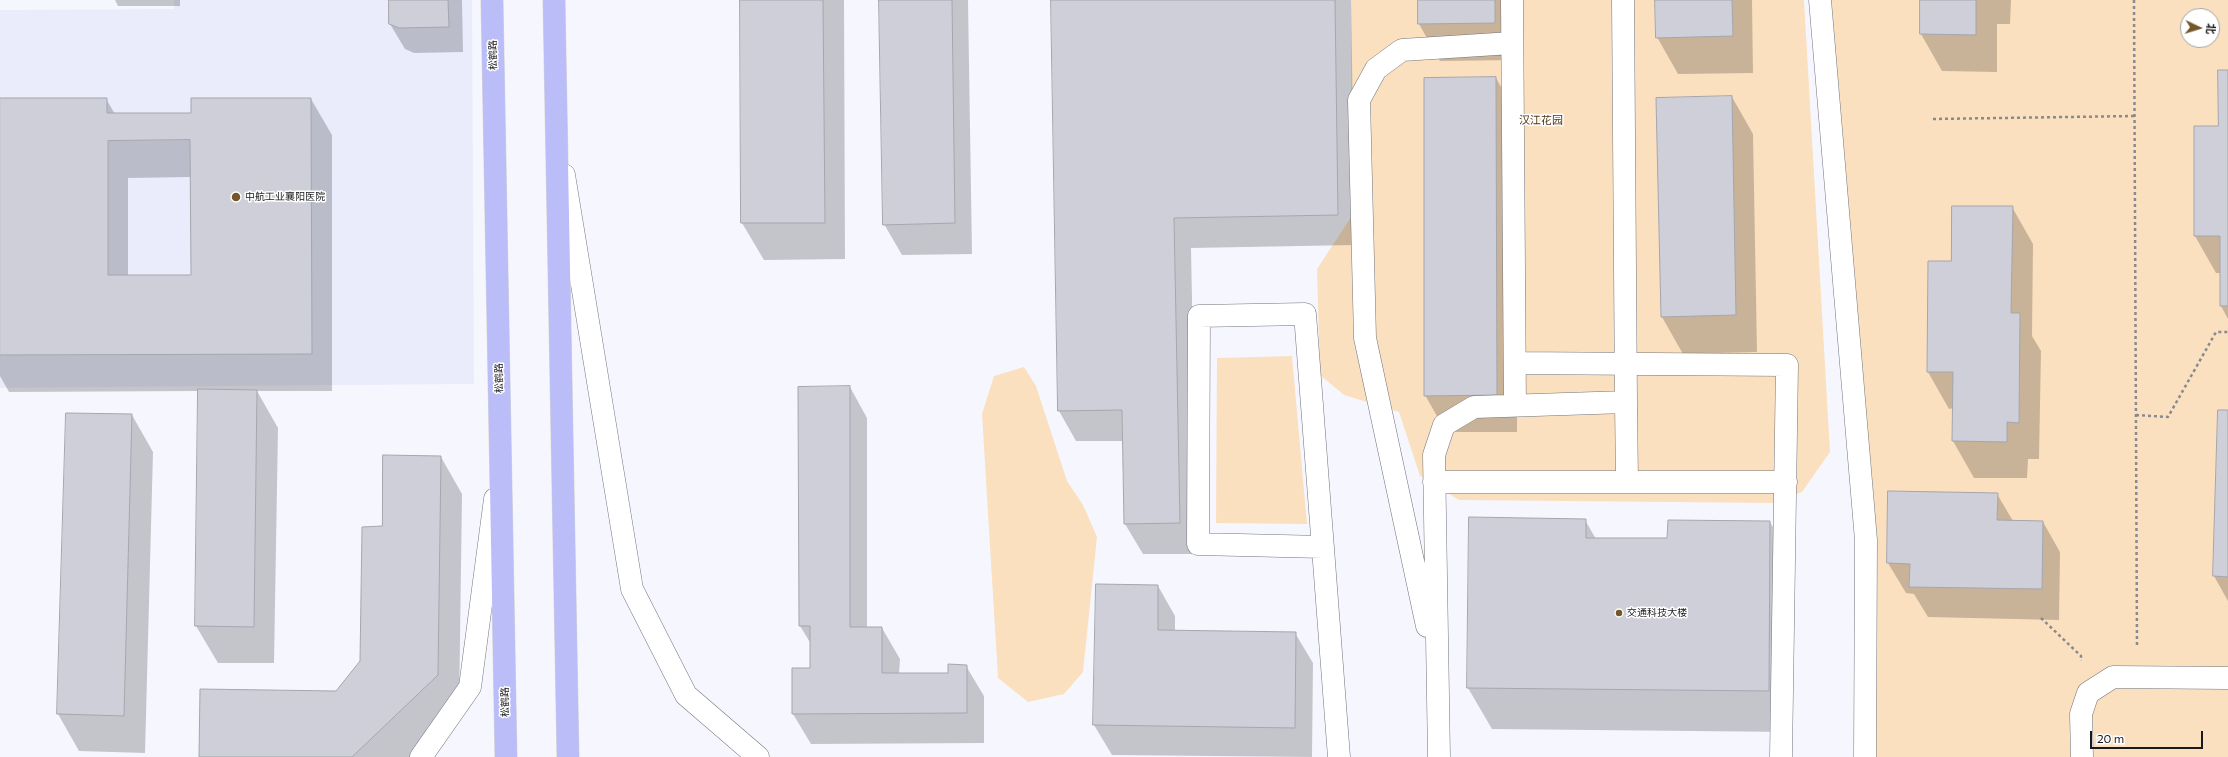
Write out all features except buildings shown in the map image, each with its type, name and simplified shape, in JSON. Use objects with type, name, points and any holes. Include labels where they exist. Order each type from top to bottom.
[{"type":"main road","name":"松鹤路","points":[[492,0],[506,757]]},
{"type":"main road","points":[[554,0],[568,757]]},
{"type":"street","points":[[1512,0],[1515,405]]},
{"type":"street","points":[[1623,0],[1627,482]]},
{"type":"street","points":[[1820,0],[1866,540],[1865,757]]},
{"type":"street","points":[[1438,674],[1364,338],[1359,100],[1376,69],[1402,50],[1512,43]]},
{"type":"street","points":[[556,126],[632,589],[686,695],[758,757]]},
{"type":"street","points":[[1323,547],[1198,544],[1199,316],[1305,314],[1323,547],[1339,757]]},
{"type":"street","points":[[1515,364],[1787,365],[1781,757]]},
{"type":"street","points":[[1439,757],[1434,454],[1444,425],[1474,407],[1626,402]]},
{"type":"street","points":[[421,757],[470,687],[500,457]]},
{"type":"street","points":[[1434,482],[1786,482]]},
{"type":"street","points":[[2082,757],[2081,714],[2088,693],[2113,677],[2228,678]]},
{"type":"path","points":[[2134,0],[2137,677]]},
{"type":"path","points":[[1933,118],[2134,116]]},
{"type":"path","points":[[2136,415],[2168,417],[2216,332],[2228,332]]},
{"type":"path","points":[[2041,618],[2081,656],[2081,663]]},
{"type":"shaded area","name":"中航工业襄阳医院","points":[[174,0],[472,0],[474,384],[0,388],[0,10],[174,9]]},
{"type":"shaded area","points":[[1351,0],[1804,0],[1830,452],[1802,492],[1773,503],[1459,500],[1420,476],[1399,412],[1344,395],[1320,375],[1317,269],[1351,217]]},
{"type":"shaded area","points":[[1820,0],[2228,0],[2228,757],[1865,757],[1866,540]]},
{"type":"shaded area","points":[[1292,356],[1307,524],[1216,523],[1217,358]]},
{"type":"shaded area","points":[[1024,367],[1036,386],[1067,481],[1083,505],[1097,537],[1083,672],[1064,694],[1028,702],[998,678],[982,414],[994,376]]},
{"type":"place","name":"中航工业襄阳医院","points":[[236,197]]},
{"type":"place","name":"交通科技大楼","points":[[1619,613]]},
{"type":"district","name":"汉江花园","points":[[1541,120]]}]
